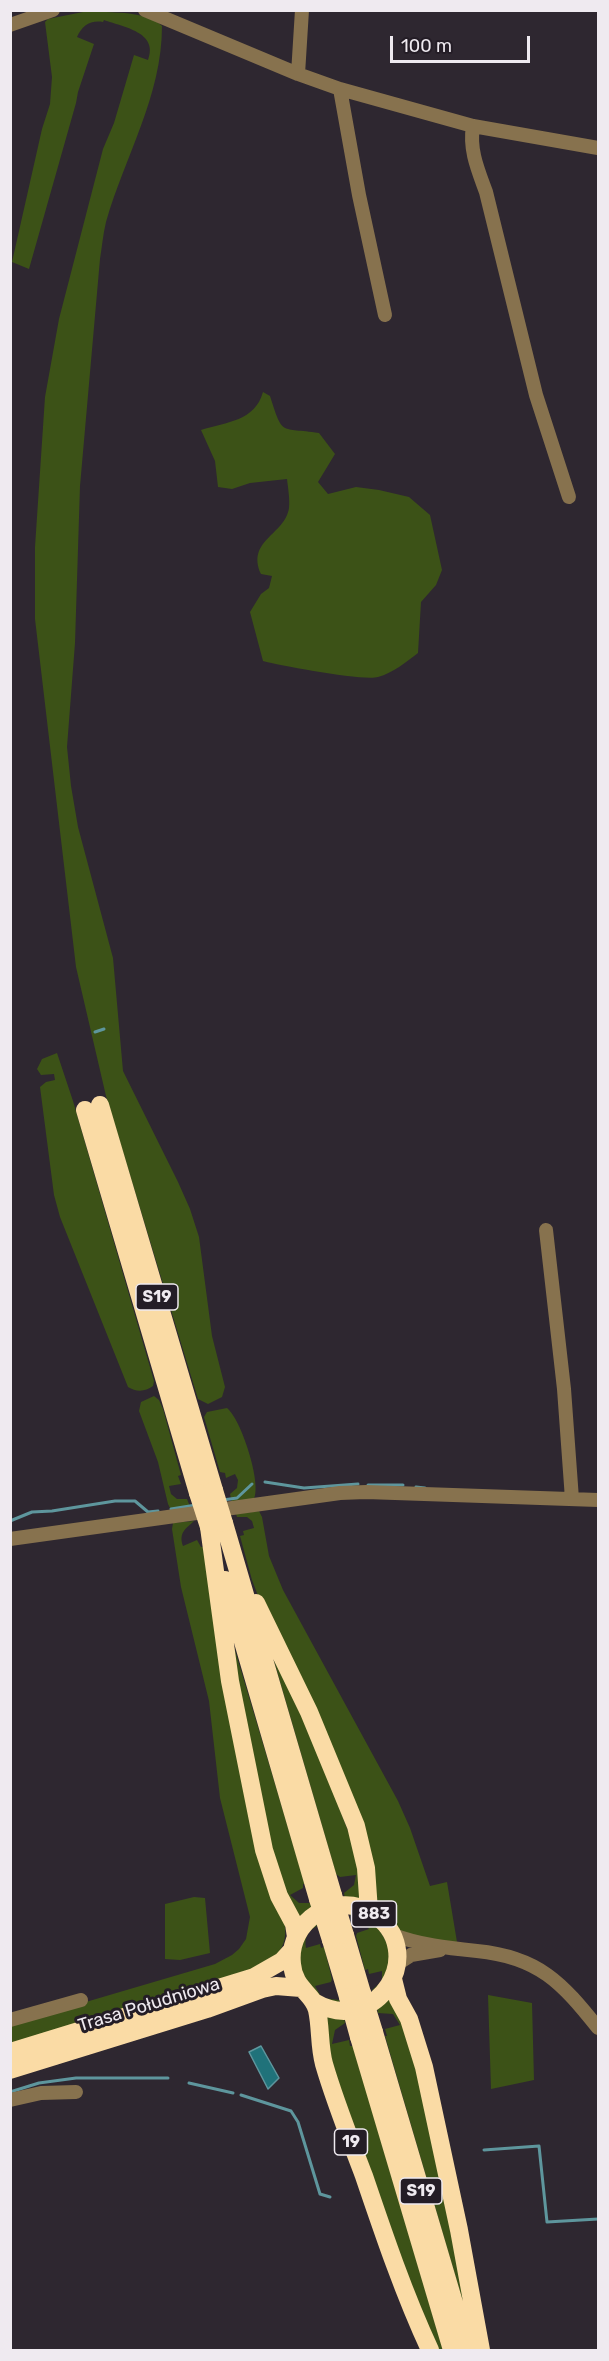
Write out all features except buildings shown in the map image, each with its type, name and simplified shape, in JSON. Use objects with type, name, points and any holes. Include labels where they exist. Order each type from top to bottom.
[{"type":"highway","name":"S19","points":[[92,1108],[355,1995],[468,2350]]},
{"type":"highway","name":"S19","points":[[216,1525],[234,1559],[326,1897]]},
{"type":"highway","points":[[216,1525],[230,1680],[264,1850],[279,1896],[294,1924],[292,1970],[301,1988],[314,2002],[338,2011],[362,2008],[383,1994],[395,1971]]},
{"type":"highway","points":[[234,1559],[309,1712],[356,1826],[366,1868],[369,1911]]},
{"type":"highway","name":"883","points":[[294,1943],[307,1920],[324,1909],[350,1905],[369,1911],[380,1919],[391,1934],[397,1951],[395,1971]]},
{"type":"highway","name":"Trasa Południowa","points":[[10,2052],[254,1977],[282,1961],[294,1943]]},
{"type":"highway","points":[[395,1971],[398,1999],[409,2019],[424,2067],[455,2209],[481,2350]]},
{"type":"highway","name":"Trasa Południowa","points":[[10,2070],[217,2006],[262,1989],[276,1986],[301,1988]]},
{"type":"highway","name":"19","points":[[314,2002],[324,2064],[377,2214],[430,2350]]},
{"type":"highway","name":"S19","points":[[367,2034],[452,2350]]},
{"type":"street","points":[[10,25],[53,10]]},
{"type":"street","points":[[145,10],[298,74],[340,89],[473,126],[598,148]]},
{"type":"street","points":[[298,74],[302,10]]},
{"type":"street","points":[[340,89],[359,195],[385,315]]},
{"type":"street","points":[[473,126],[472,143],[475,162],[486,192],[536,395],[569,497]]},
{"type":"street","points":[[546,1230],[564,1389],[572,1499]]},
{"type":"street","points":[[10,1539],[340,1493],[598,1500]]},
{"type":"street","points":[[391,1934],[445,1949],[494,1953],[537,1967],[569,1992],[598,2028]]},
{"type":"street","points":[[395,1971],[411,1955],[445,1949]]},
{"type":"street","points":[[10,2020],[81,2000]]},
{"type":"street","points":[[10,2100],[41,2093],[76,2092]]},
{"type":"green space","points":[[83,12],[136,15],[146,17],[162,26],[156,77],[106,222],[100,259],[80,486],[75,643],[67,747],[78,827],[113,958],[123,1071],[178,1182],[199,1237],[212,1336],[225,1387],[222,1397],[208,1404],[198,1399],[106,1096],[76,967],[35,619],[35,547],[45,397],[59,319],[103,149],[114,123],[134,55],[148,60],[150,51],[144,37],[137,32],[104,20],[87,25],[79,33],[77,37],[94,44],[78,92],[29,269],[12,262],[42,129],[50,104],[52,77],[45,22],[48,19]]},
{"type":"green space","points":[[263,392],[270,396],[278,418],[285,428],[319,433],[335,454],[318,482],[328,494],[356,487],[379,490],[409,497],[430,515],[442,570],[436,585],[421,602],[418,653],[384,675],[370,678],[340,675],[263,661],[250,612],[261,594],[269,588],[272,576],[261,574],[258,553],[286,517],[289,508],[287,479],[250,483],[232,489],[218,487],[215,461],[201,430],[247,415],[259,402]]},
{"type":"green space","points":[[57,1053],[154,1381],[153,1386],[144,1390],[134,1390],[128,1387],[60,1217],[54,1195],[40,1087],[46,1082],[55,1080],[54,1074],[41,1075],[37,1069],[42,1059]]},
{"type":"green space","points":[[154,1396],[159,1400],[163,1409],[181,1475],[178,1476],[181,1484],[169,1486],[171,1494],[177,1499],[187,1499],[191,1509],[171,1510],[168,1504],[158,1462],[139,1411],[141,1402]]},
{"type":"green space","points":[[227,1408],[233,1414],[244,1437],[253,1466],[256,1491],[254,1499],[232,1503],[230,1494],[237,1488],[238,1480],[235,1474],[226,1478],[225,1473],[220,1472],[204,1417],[207,1412]]},
{"type":"green space","points":[[259,1511],[269,1556],[283,1590],[398,1801],[430,1886],[447,1882],[457,1942],[420,1938],[402,1931],[385,1916],[376,1904],[252,1580],[240,1536],[244,1535],[243,1531],[254,1528],[252,1521],[247,1517],[237,1517],[236,1514]]},
{"type":"green space","points":[[194,1521],[184,1531],[183,1546],[197,1540],[203,1547],[285,1926],[283,1945],[263,1968],[11,2046],[11,2024],[215,1964],[232,1955],[246,1939],[250,1917],[220,1798],[209,1701],[181,1587],[172,1529],[173,1523]]},
{"type":"green space","points":[[228,1627],[305,1884],[303,1888],[290,1895],[299,1903],[310,1903],[312,1909],[299,1919],[274,1867]]},
{"type":"green space","points":[[267,1637],[355,1839],[362,1899],[345,1898],[344,1893],[354,1885],[356,1875],[340,1877],[336,1874]]},
{"type":"green space","points":[[194,1897],[205,1898],[210,1953],[180,1960],[165,1959],[165,1904]]},
{"type":"green space","points":[[350,1914],[368,1920],[375,1926],[381,1933],[389,1951],[387,1974],[382,1983],[373,1993],[372,1990],[382,1981],[382,1971],[369,1974],[368,1969],[365,1970],[356,1936],[357,1933],[369,1929],[363,1920],[351,1917]]},
{"type":"green space","points":[[316,1923],[317,1926],[309,1932],[306,1938],[306,1948],[320,1944],[321,1948],[324,1947],[332,1979],[331,1982],[315,1986],[320,1995],[306,1982],[299,1959],[306,1934]]},
{"type":"green space","points":[[488,1995],[532,2003],[534,2080],[491,2089]]},
{"type":"green space","points":[[390,1997],[399,2012],[425,2091],[466,2313],[385,2036],[387,2036],[385,2029],[400,2025],[393,2014],[378,2013],[377,2008]]},
{"type":"green space","points":[[326,1999],[339,2000],[340,2004]]},
{"type":"green space","points":[[324,2015],[344,2018],[345,2023],[335,2030],[332,2044],[349,2040],[350,2046],[353,2046],[443,2350],[438,2350],[412,2289],[331,2064]]},
{"type":"water","points":[[261,2046],[279,2078],[268,2089],[249,2052]]},
{"type":"waterway","points":[[95,1032],[104,1029]]},
{"type":"waterway","points":[[265,1482],[304,1488],[358,1484]]},
{"type":"waterway","points":[[223,1500],[237,1498],[252,1484]]},
{"type":"waterway","points":[[368,1485],[403,1485]]},
{"type":"waterway","points":[[416,1487],[425,1488]]},
{"type":"waterway","points":[[10,1521],[32,1512],[115,1501],[135,1501],[148,1512],[158,1511]]},
{"type":"waterway","points":[[171,1509],[196,1505]]},
{"type":"waterway","points":[[10,2092],[39,2083],[76,2078],[168,2078]]},
{"type":"waterway","points":[[189,2083],[233,2093]]},
{"type":"waterway","points":[[241,2095],[291,2111],[298,2122],[320,2194],[330,2197]]},
{"type":"waterway","points":[[484,2150],[539,2146],[547,2222],[598,2219]]}]
